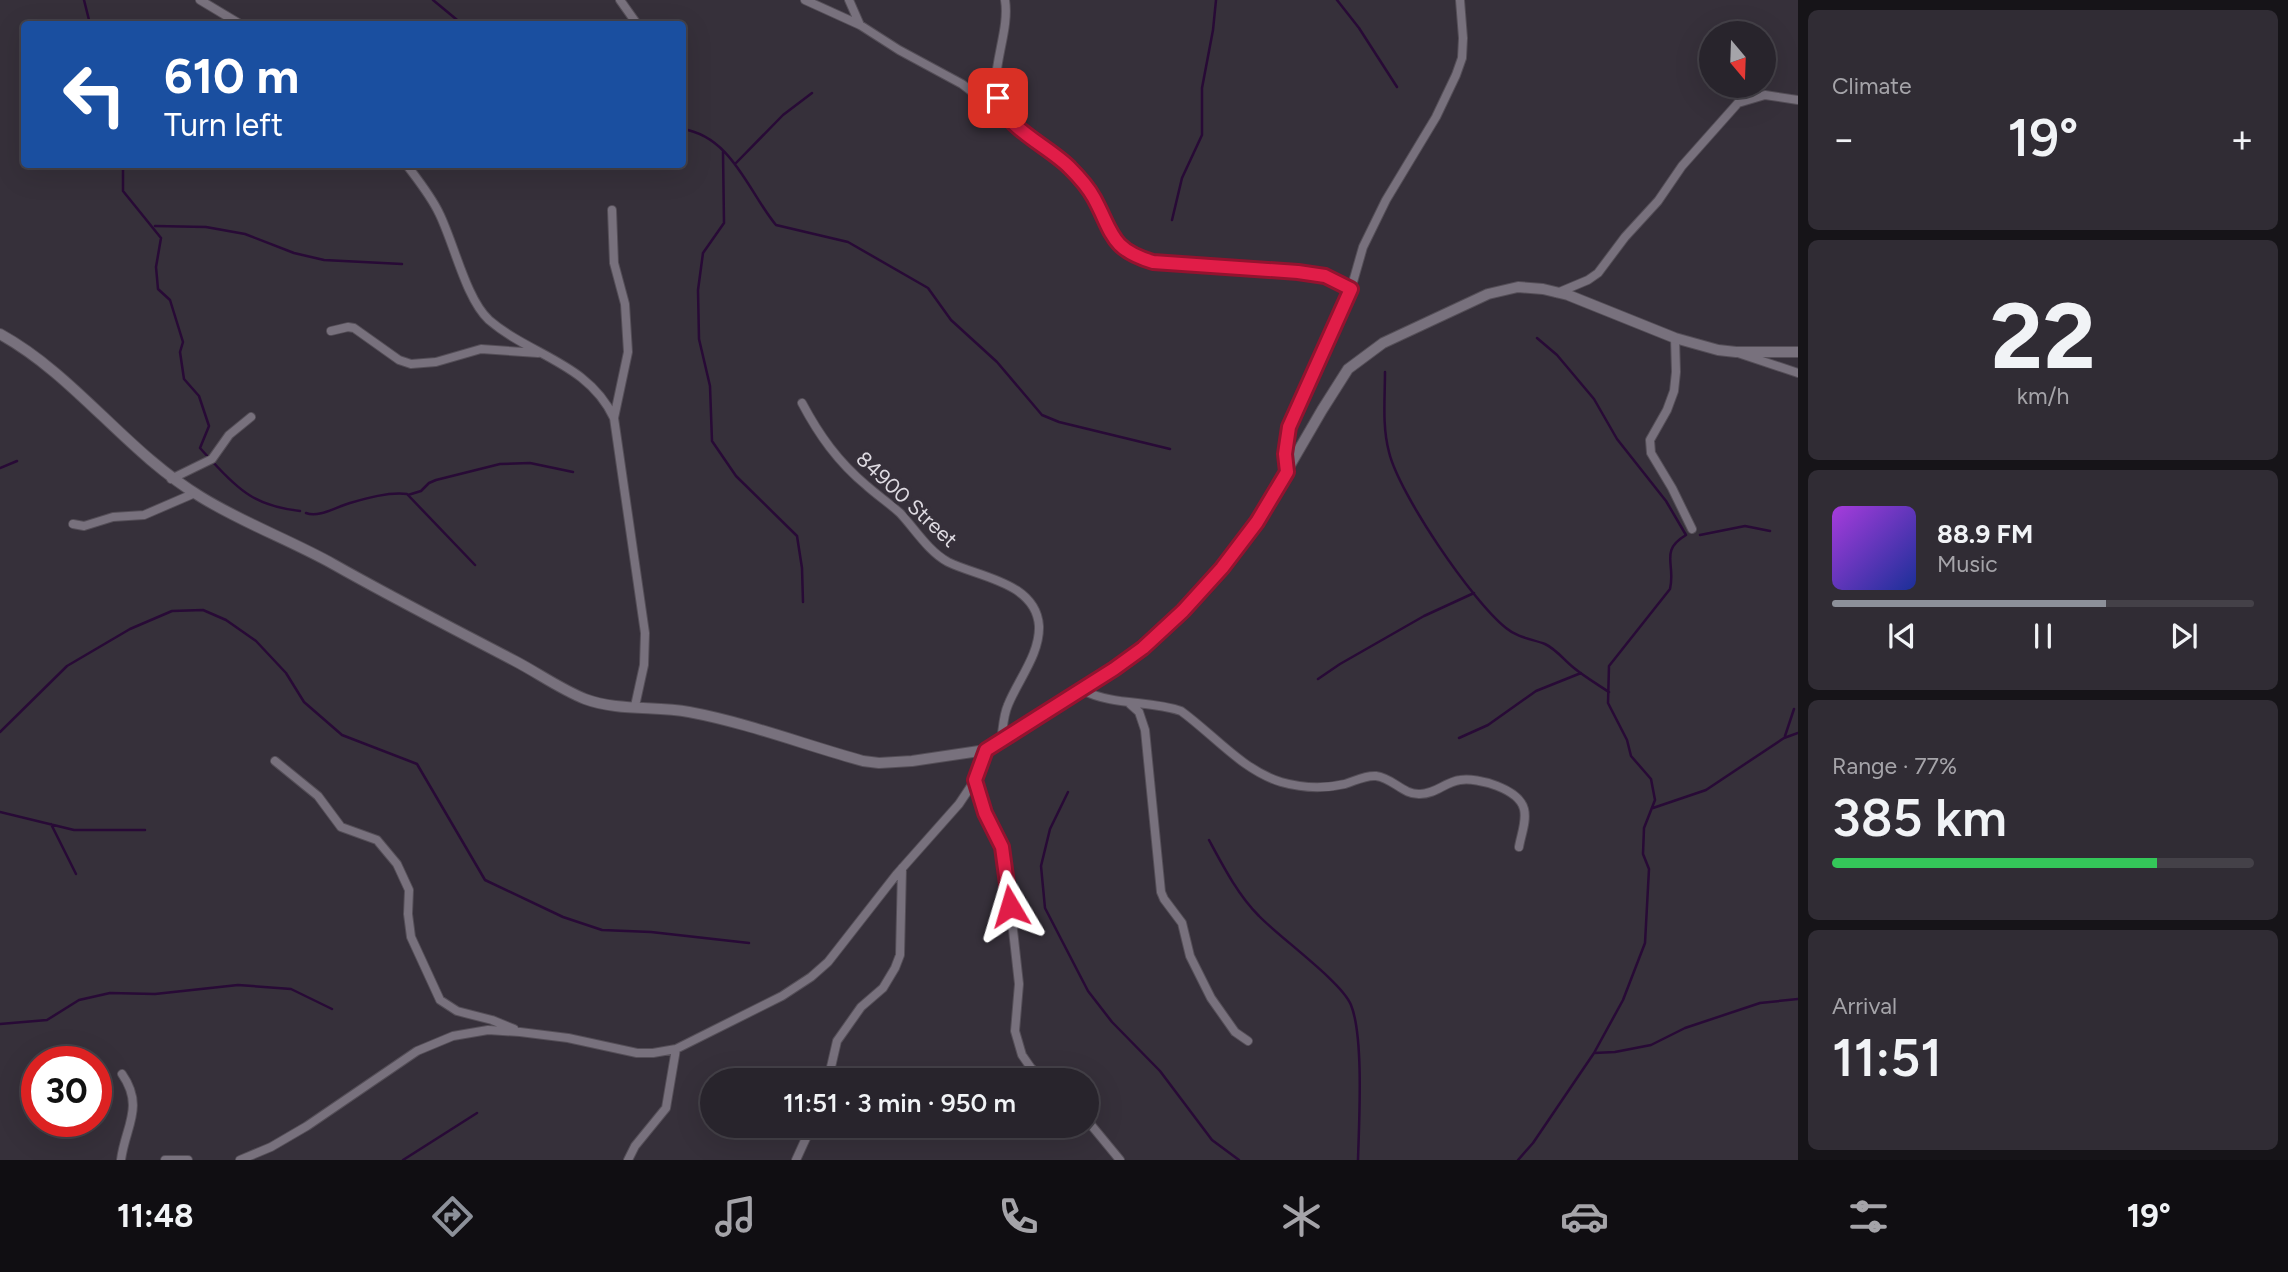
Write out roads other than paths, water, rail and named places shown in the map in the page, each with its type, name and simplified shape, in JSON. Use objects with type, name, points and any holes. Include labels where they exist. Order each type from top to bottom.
[{"type":"street","points":[[200,0],[235,21]]},
{"type":"street","points":[[620,0],[635,21]]},
{"type":"street","points":[[805,0],[860,25],[899,50],[962,84],[1069,166],[1088,188],[1115,241],[1134,256],[1153,262],[1325,276],[1351,289]]},
{"type":"street","points":[[849,0],[860,25]]},
{"type":"street","points":[[1005,0],[1006,22],[995,89],[999,106],[1007,118]]},
{"type":"street","points":[[1287,472],[1285,454],[1289,427],[1351,289],[1363,247],[1386,200],[1436,117],[1456,75],[1462,58],[1460,0]]},
{"type":"street","points":[[1557,293],[1588,281],[1598,273],[1625,237],[1658,201],[1682,166],[1738,103],[1765,95],[1798,100]]},
{"type":"street","points":[[409,168],[440,214],[476,304],[489,320],[573,370],[605,402],[614,418]]},
{"type":"street","points":[[612,211],[614,263],[625,304],[628,352],[614,418],[645,633],[644,665],[635,706]]},
{"type":"street","points":[[0,334],[51,369],[172,479],[245,521],[295,543],[565,690],[610,705],[692,713],[871,762],[912,761],[986,750],[1143,648],[1183,611],[1222,568],[1257,522],[1339,380],[1365,355],[1383,343],[1488,294],[1518,288],[1557,293],[1675,338],[1718,350],[1798,352]]},
{"type":"street","points":[[331,331],[354,328],[399,360],[411,364],[436,362],[481,349],[544,353]]},
{"type":"street","points":[[1675,338],[1674,391],[1650,440],[1651,453],[1692,529]]},
{"type":"street","points":[[1736,352],[1798,373]]},
{"type":"street","name":"84900 Street","points":[[802,403],[829,448],[869,488],[890,503],[937,554],[948,562],[1006,584],[1026,598],[1034,611],[1039,625],[1037,642],[1007,706],[1001,741]]},
{"type":"street","points":[[172,479],[212,459],[229,435],[251,418]]},
{"type":"street","points":[[73,524],[84,526],[113,517],[144,515],[195,493]]},
{"type":"street","points":[[1082,690],[1097,697],[1181,711],[1240,760],[1264,776],[1302,787],[1328,787],[1377,776],[1414,794],[1430,794],[1461,779],[1504,788],[1517,797],[1523,806],[1525,817],[1519,846]]},
{"type":"street","points":[[1130,704],[1139,712],[1145,730],[1161,892],[1182,923],[1190,956],[1211,998],[1235,1032],[1248,1041]]},
{"type":"street","points":[[240,1160],[271,1147],[307,1126],[417,1051],[433,1043],[488,1030],[568,1038],[637,1053],[653,1053],[676,1049],[782,996],[828,962],[902,868],[959,804],[975,780],[986,750]]},
{"type":"street","points":[[275,761],[318,796],[341,827],[377,841],[397,864],[409,890],[411,937],[440,1000],[457,1011],[492,1020],[520,1032]]},
{"type":"street","points":[[975,780],[985,813],[1002,847],[1006,867],[1019,984],[1015,1031],[1022,1055],[1031,1068]]},
{"type":"street","points":[[831,1068],[837,1041],[861,1007],[883,988],[900,955],[902,868]]},
{"type":"street","points":[[628,1160],[635,1146],[666,1108],[670,1097],[676,1049]]},
{"type":"street","points":[[121,1160],[133,1111],[132,1090],[122,1074]]},
{"type":"street","points":[[1099,1135],[1120,1160]]},
{"type":"street","points":[[796,1160],[806,1138]]},
{"type":"street","points":[[165,1160],[188,1160]]},
{"type":"waterway","points":[[84,0],[89,21]]},
{"type":"waterway","points":[[433,0],[458,21]]},
{"type":"waterway","points":[[1172,220],[1182,178],[1202,135],[1202,88],[1216,0]]},
{"type":"waterway","points":[[1337,0],[1359,28],[1397,87]]},
{"type":"waterway","points":[[736,163],[783,115],[812,93]]},
{"type":"waterway","points":[[686,130],[714,142],[727,154],[776,225],[848,242],[928,288],[951,320],[997,362],[1042,415],[1059,422],[1170,449]]},
{"type":"waterway","points":[[723,152],[724,223],[703,253],[698,290],[699,339],[710,386],[712,441],[736,476],[797,536],[803,602]]},
{"type":"waterway","points":[[123,168],[123,191],[161,238],[156,267],[158,289],[170,300],[183,342],[180,352],[184,379],[199,396],[209,426],[200,448],[209,458]]},
{"type":"waterway","points":[[155,226],[206,227],[245,234],[294,253],[324,260],[402,264]]},
{"type":"waterway","points":[[1518,1160],[1533,1143],[1594,1053],[1623,1000],[1645,943],[1649,869],[1643,854],[1644,828],[1655,800],[1651,779],[1631,756],[1627,740],[1608,703],[1609,666],[1670,589],[1671,553],[1673,547],[1686,535],[1666,501],[1617,439],[1594,399],[1557,355],[1537,338]]},
{"type":"waterway","points":[[1385,372],[1385,422],[1389,452],[1407,493],[1438,546],[1475,595],[1506,628],[1549,646],[1578,671],[1609,692]]},
{"type":"waterway","points":[[0,468],[17,461]]},
{"type":"waterway","points":[[212,461],[250,496],[285,509],[300,511]]},
{"type":"waterway","points":[[408,495],[421,491],[436,480],[500,464],[530,463],[573,472]]},
{"type":"waterway","points":[[306,513],[322,513],[378,496],[407,494],[475,565]]},
{"type":"waterway","points":[[1700,535],[1745,526],[1770,531]]},
{"type":"waterway","points":[[1318,679],[1424,616],[1474,593]]},
{"type":"waterway","points":[[0,732],[67,666],[130,629],[172,611],[203,610],[226,620],[256,641],[286,673],[304,702],[342,735],[417,764],[485,880],[563,917],[602,930],[651,932],[749,943]]},
{"type":"waterway","points":[[1459,738],[1488,725],[1536,691],[1581,673]]},
{"type":"waterway","points":[[1785,736],[1794,709]]},
{"type":"waterway","points":[[1653,808],[1706,790],[1784,738],[1798,733]]},
{"type":"waterway","points":[[1068,792],[1050,829],[1041,866],[1045,908],[1088,991],[1112,1022],[1160,1071],[1212,1140],[1239,1160]]},
{"type":"waterway","points":[[0,812],[74,830],[145,830]]},
{"type":"waterway","points":[[51,824],[76,874]]},
{"type":"waterway","points":[[1209,840],[1231,880],[1251,908],[1336,984],[1351,1005],[1359,1058],[1358,1160]]},
{"type":"waterway","points":[[0,1024],[47,1020],[79,1000],[110,993],[155,994],[238,985],[291,989],[332,1009]]},
{"type":"waterway","points":[[1594,1053],[1651,1045],[1685,1028],[1760,1003],[1798,999]]},
{"type":"waterway","points":[[403,1160],[477,1113]]}]
